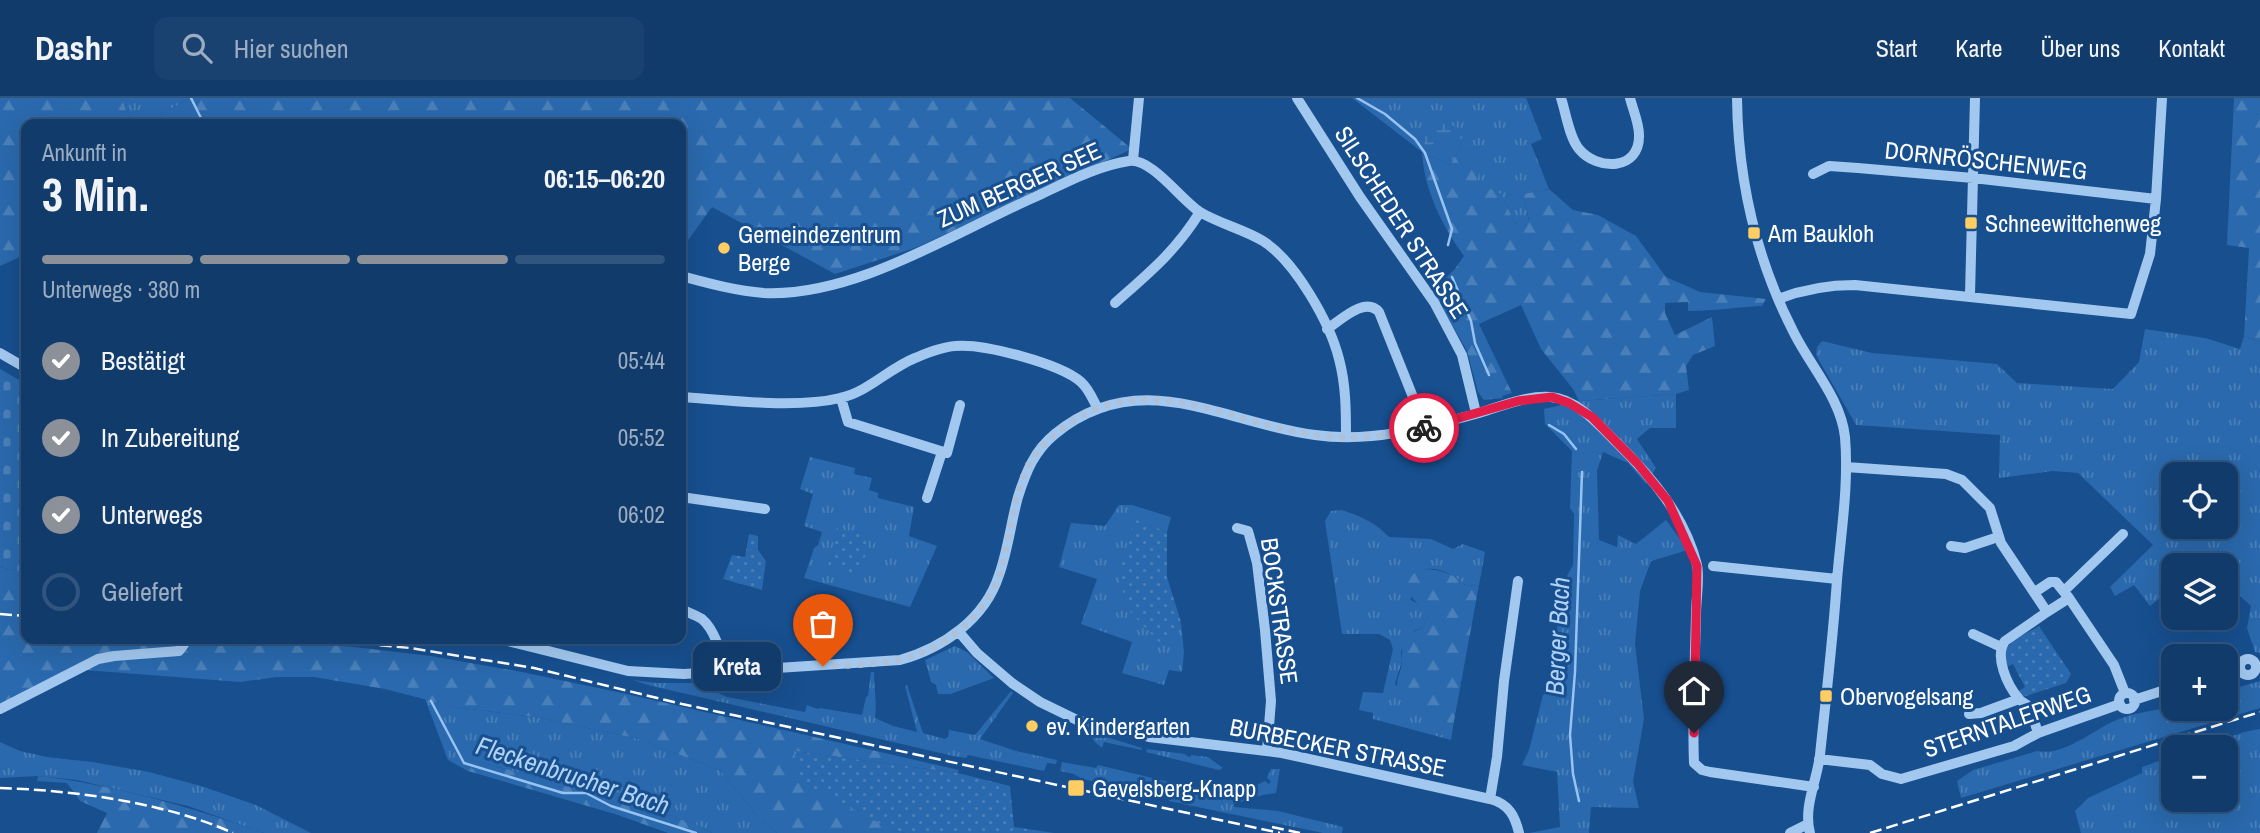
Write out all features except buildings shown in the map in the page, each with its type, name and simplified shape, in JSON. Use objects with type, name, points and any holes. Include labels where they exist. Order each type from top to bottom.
[{"type":"street","name":"ZUM BERGER SEE","points":[[1133,160],[1139,98]]},
{"type":"street","name":"SILSCHEDER STRASSE","points":[[1297,98],[1360,197],[1434,302],[1462,355],[1476,413]]},
{"type":"street","points":[[1561,98],[1577,147],[1595,162],[1616,166],[1626,161],[1638,144],[1639,134],[1630,98]]},
{"type":"street","points":[[1737,98],[1739,158],[1754,233],[1793,332],[1842,420],[1846,467],[1844,521],[1809,829],[1790,833]]},
{"type":"street","points":[[1970,295],[1975,98]]},
{"type":"street","points":[[1778,299],[1798,291],[1837,285],[1970,295],[2131,314],[2150,254],[2162,98]]},
{"type":"street","name":"ZUM BERGER SEE","points":[[686,277],[763,293],[806,290],[879,270],[1074,179],[1109,165],[1133,160],[1151,168],[1200,212],[1265,242],[1298,276],[1339,357],[1346,394],[1346,438]]},
{"type":"street","name":"DORNRÖSCHENWEG","points":[[1814,174],[1829,166],[1973,178],[2156,199]]},
{"type":"street","points":[[1115,303],[1173,251],[1200,212]]},
{"type":"street","points":[[1327,329],[1361,307],[1374,307],[1379,312],[1425,427]]},
{"type":"street","points":[[686,397],[801,403],[841,398],[915,358],[936,350],[965,345],[998,350],[1064,371],[1083,383],[1098,409]]},
{"type":"street","points":[[0,354],[21,365]]},
{"type":"street","points":[[520,644],[628,671],[684,674],[900,660],[918,655],[959,632],[984,604],[1000,573],[1014,511],[1033,458],[1054,435],[1098,409],[1139,399],[1184,403],[1287,430],[1346,438],[1380,436],[1425,427],[1518,401],[1552,397],[1569,403],[1592,417],[1637,463],[1668,501],[1697,566],[1694,762],[1702,770],[1710,772],[1814,787]]},
{"type":"street","points":[[841,398],[848,422],[947,453],[960,405]]},
{"type":"street","points":[[927,498],[942,452]]},
{"type":"street","points":[[1846,467],[1953,476],[1970,486],[1990,508],[1998,537],[2047,611]]},
{"type":"street","points":[[686,498],[765,509]]},
{"type":"street","name":"BOCKSTRASSE","points":[[1237,528],[1248,531],[1257,563],[1272,701],[1267,751]]},
{"type":"street","points":[[2038,733],[2028,706],[2019,699],[2002,666],[2001,647],[2005,640],[2067,595],[2123,534]]},
{"type":"street","points":[[1951,546],[1965,548],[1998,537]]},
{"type":"street","points":[[1713,566],[1837,579]]},
{"type":"street","points":[[1490,799],[1518,581]]},
{"type":"street","points":[[2035,592],[2050,582],[2056,582],[2114,665],[2130,696],[2161,690]]},
{"type":"street","points":[[686,612],[702,620],[711,632],[726,671]]},
{"type":"street","name":"BURBECKER STRASSE","points":[[959,632],[998,673],[1040,702],[1069,716],[1129,734],[1267,751],[1499,801],[1515,817],[1519,833]]},
{"type":"street","points":[[1973,634],[2001,647]]},
{"type":"street","points":[[0,709],[98,659],[169,653],[179,651],[184,644]]},
{"type":"street","name":"STERNTALERWEG","points":[[1819,759],[1870,765],[1882,774],[1901,779],[2014,746],[2038,733],[2120,704],[2120,697],[2130,696]]},
{"type":"street","points":[[1969,714],[1981,713],[2019,699]]},
{"type":"green space","points":[[0,98],[122,98],[127,113],[134,119],[21,119],[21,256],[0,266]]},
{"type":"green space","points":[[122,98],[190,98],[160,115],[160,119],[134,119],[127,113]]},
{"type":"green space","points":[[190,98],[1070,98],[1132,149],[915,248],[835,274],[712,207],[686,243],[686,119],[160,119],[160,115]]},
{"type":"green space","points":[[1352,98],[1526,98],[1542,139],[1531,144],[1549,189],[1523,194],[1529,221],[1515,224],[1502,195],[1476,181],[1461,146],[1450,165],[1422,152]]},
{"type":"green space","points":[[2234,98],[2260,98],[2260,342],[2244,336],[2249,248],[2227,245]]},
{"type":"green space","points":[[1447,120],[1466,137],[1430,151],[1417,133]]},
{"type":"green space","points":[[1470,145],[1481,167],[1477,181],[1502,195],[1515,224],[1529,220],[1523,194],[1549,189],[1573,210],[1598,215],[1636,236],[1666,277],[1700,292],[1766,299],[1762,306],[1697,311],[1688,311],[1688,302],[1665,303],[1665,313],[1675,335],[1712,317],[1715,346],[1693,355],[1686,366],[1689,390],[1676,394],[1579,401],[1573,389],[1541,349],[1521,305],[1479,324],[1512,393],[1502,396],[1503,398],[1484,400],[1478,392],[1467,351],[1433,291],[1464,256],[1448,232],[1430,193],[1422,152],[1450,165],[1461,146]]},
{"type":"green space","points":[[2145,329],[2205,338],[2240,349],[2244,336],[2260,342],[2260,653],[2255,652],[2247,628],[2251,606],[2238,594],[2238,553],[2161,553],[2161,597],[2150,606],[2134,585],[2115,596],[2110,587],[2153,545],[2078,473],[2053,471],[1999,478],[2000,435],[1856,425],[1816,355],[1817,347],[1822,341],[1872,353],[1997,364],[2017,383],[2113,389],[2139,362]]},
{"type":"green space","points":[[0,369],[21,381],[21,572],[0,567]]},
{"type":"green space","points":[[1676,394],[1676,428],[1650,428],[1637,439],[1656,468],[1646,484],[1628,463],[1603,452],[1597,471],[1599,540],[1617,547],[1618,535],[1636,544],[1666,520],[1688,550],[1651,561],[1640,591],[1635,644],[1644,719],[1633,781],[1639,808],[1591,807],[1589,833],[1529,833],[1560,827],[1557,772],[1522,765],[1529,750],[1543,695],[1554,686],[1559,590],[1573,565],[1574,514],[1570,508],[1572,451],[1545,424],[1544,409],[1579,401]]},
{"type":"green space","points":[[810,457],[855,468],[854,474],[872,478],[869,490],[878,493],[878,498],[914,507],[909,536],[937,546],[910,607],[804,578],[822,532],[804,526],[813,494],[800,489]]},
{"type":"green space","points":[[1119,505],[1132,505],[1171,517],[1167,532],[1134,520],[1162,644],[1181,622],[1184,653],[1182,672],[1169,670],[1164,685],[1122,673],[1132,642],[1081,624],[1097,579],[1059,567],[1071,523],[1105,526]]},
{"type":"green space","points":[[1341,510],[1367,520],[1389,537],[1431,539],[1453,549],[1463,544],[1485,552],[1479,585],[1466,586],[1454,576],[1433,569],[1425,569],[1411,576],[1411,600],[1423,607],[1428,618],[1422,628],[1414,631],[1401,651],[1402,661],[1395,684],[1420,708],[1451,724],[1454,721],[1451,740],[1373,719],[1373,713],[1359,710],[1363,692],[1383,693],[1393,649],[1390,640],[1379,634],[1342,634],[1325,521],[1331,511]]},
{"type":"green space","points":[[1134,519],[1167,532],[1167,577],[1181,622],[1162,645],[1131,613],[1118,577]]},
{"type":"green space","points":[[837,528],[870,537],[860,576],[828,565]]},
{"type":"green space","points":[[749,534],[758,536],[758,550],[766,561],[762,590],[723,579],[732,555],[745,557]]},
{"type":"green space","points":[[0,567],[21,572],[21,644],[315,644],[431,656],[622,693],[959,770],[958,773],[794,751],[892,830],[905,833],[777,833],[757,816],[721,771],[639,739],[535,717],[455,707],[385,689],[314,677],[276,677],[241,682],[71,669],[0,704]]},
{"type":"green space","points":[[1419,569],[1445,572],[1466,586],[1479,585],[1454,721],[1451,724],[1400,699],[1398,692],[1397,682],[1405,636],[1422,628],[1428,618],[1405,588],[1411,576]]},
{"type":"green space","points":[[2039,626],[2071,674],[2066,683],[2023,697],[2019,691],[2025,687],[2013,664],[2006,667],[2004,658],[2014,641]]},
{"type":"green space","points":[[955,646],[967,652],[994,678],[951,694],[938,694],[936,685],[931,682],[925,660]]},
{"type":"green space","points":[[871,672],[874,672],[875,718],[917,732],[905,686],[907,685],[923,733],[945,739],[949,730],[975,735],[1011,691],[1013,693],[980,739],[1016,751],[1057,760],[1056,764],[1047,763],[1044,771],[968,755],[966,758],[953,756],[633,680],[656,683],[718,683],[718,693],[727,697],[805,712],[807,705],[862,715]]},
{"type":"green space","points":[[2260,681],[2260,708],[2238,715],[2238,687]]},
{"type":"green space","points":[[425,699],[455,707],[535,717],[639,739],[721,771],[757,816],[777,833],[712,833],[700,826],[619,798],[483,763],[468,771],[448,760]]},
{"type":"green space","points":[[2161,709],[2161,721],[2217,721],[2170,735],[2161,735],[2161,738],[1961,798],[1957,781],[1973,770],[2037,751],[2058,750],[2080,741],[2110,723]]},
{"type":"green space","points":[[2260,729],[2260,833],[2081,833],[2075,811],[2088,798],[2142,773],[2142,767],[2161,760],[2161,812],[2238,812],[2238,735],[2235,735]]},
{"type":"green space","points":[[1087,731],[1142,750],[1104,742],[1102,748]]},
{"type":"green space","points":[[0,742],[20,751],[47,757],[149,772],[201,786],[256,805],[311,833],[264,833],[188,806],[77,780],[38,776],[0,778]]},
{"type":"green space","points":[[1147,749],[1191,757],[1208,757],[1223,768],[1219,770],[1146,752]]},
{"type":"green space","points":[[794,751],[958,773],[1010,786],[1014,827],[1054,833],[905,833],[892,830],[800,781]]},
{"type":"green space","points":[[1062,762],[1096,768],[1098,765],[1215,793],[1219,785],[1251,788],[1265,781],[1269,784],[1271,781],[1267,778],[1271,769],[1280,769],[1276,793],[1234,804],[1234,807],[1278,811],[1343,827],[1342,833],[1323,833],[1169,801],[1169,797],[1113,783],[1082,779],[1060,771]]},
{"type":"green space","points":[[483,763],[619,798],[700,826],[712,833],[668,833],[618,815],[468,771]]},
{"type":"green space","points":[[38,776],[153,798],[264,833],[97,833],[107,813],[80,801],[67,783],[37,781]]},
{"type":"waterway","name":"Fleckenbrucher Bach","points":[[191,98],[202,119]]},
{"type":"waterway","name":"Berger Bach","points":[[1357,98],[1385,114],[1415,139],[1425,153],[1452,229],[1448,245]]},
{"type":"waterway","name":"Berger Bach","points":[[1452,277],[1471,321],[1475,343],[1489,375]]},
{"type":"waterway","name":"Berger Bach","points":[[1549,425],[1564,434],[1576,449]]},
{"type":"waterway","name":"Berger Bach","points":[[1579,801],[1573,774],[1570,735],[1575,672],[1582,472]]},
{"type":"waterway","name":"Fleckenbrucher Bach","points":[[431,701],[464,763],[563,793],[586,793],[611,806],[696,833]]},
{"type":"railway","points":[[0,614],[21,616]]},
{"type":"railway","points":[[366,644],[410,648],[534,668],[682,704],[1280,833]]},
{"type":"railway","points":[[1870,833],[2260,712]]},
{"type":"railway","points":[[0,788],[119,800],[179,814],[233,833]]},
{"type":"railway","points":[[1272,827],[1300,833]]},
{"type":"way so far","points":[[823,666],[900,660],[918,655],[959,632],[984,604],[994,588],[1014,511],[1033,458],[1054,435],[1098,409],[1139,399],[1184,403],[1287,430],[1346,438],[1380,436],[1424,428]]},
{"type":"place","name":"Schneewittchenweg","points":[[1971,223]]},
{"type":"place","name":"Am Baukloh","points":[[1754,233]]},
{"type":"place","name":"Gemeindezentrum Berge","points":[[724,248]]},
{"type":"place","name":"Kreta","points":[[823,666]]},
{"type":"place","name":"Obervogelsang","points":[[1826,696]]},
{"type":"place","name":"ev. Kindergarten","points":[[1032,726]]},
{"type":"place","name":"Gevelsberg-Knapp","points":[[1076,788]]},
{"type":"route","points":[[1424,428],[1518,401],[1552,397],[1569,403],[1592,417],[1637,463],[1668,501],[1697,566],[1694,733]]}]
